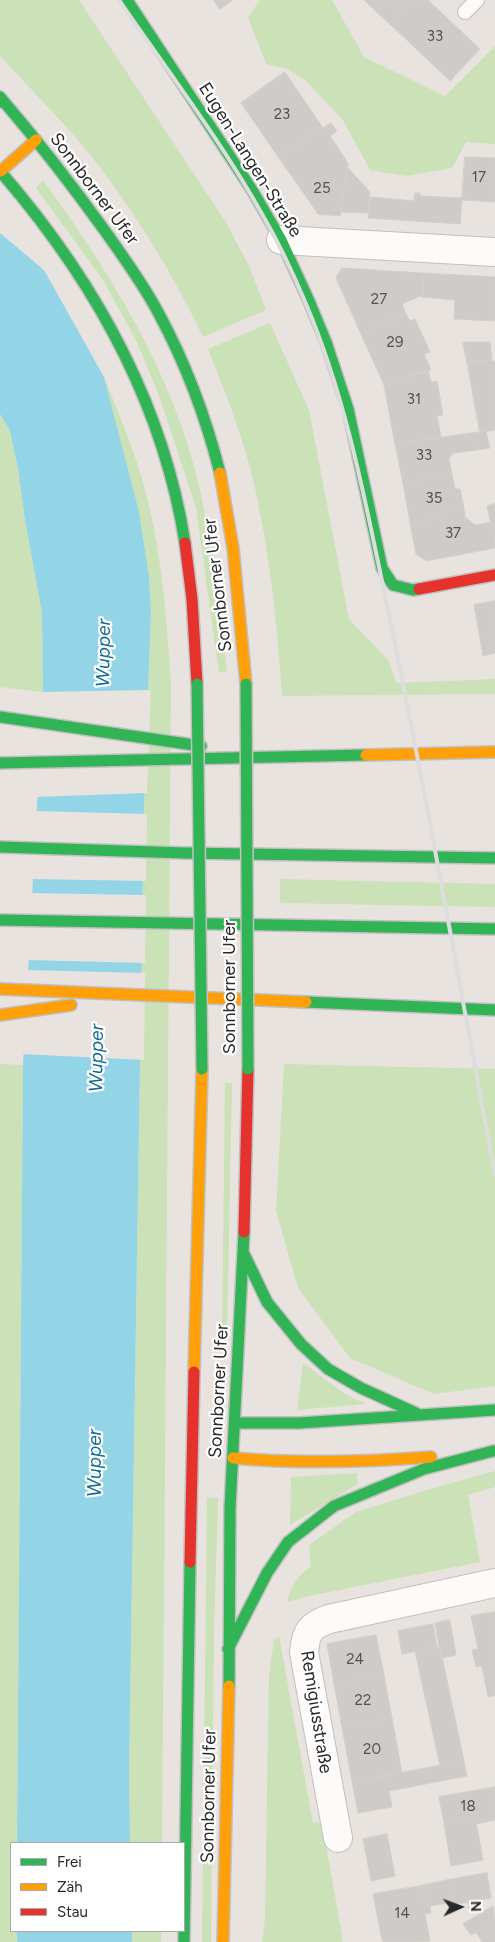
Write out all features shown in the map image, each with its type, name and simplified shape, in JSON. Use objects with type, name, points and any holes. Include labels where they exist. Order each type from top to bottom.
[{"type":"main road","name":"Eugen-Langen-Straße","points":[[127,0],[252,190],[281,240],[326,342],[348,409],[382,568],[393,585],[414,590],[495,575]]},
{"type":"main road","name":"Sonnborner Ufer","points":[[1,99],[74,187],[136,275],[159,314],[179,355],[198,404],[226,502],[240,608],[246,684],[248,1069],[244,1254],[230,1423],[229,1688],[223,1942]]},
{"type":"main road","points":[[0,171],[36,140]]},
{"type":"main road","name":"Sonnborner Ufer","points":[[0,171],[56,240],[96,302],[128,361],[149,413],[166,463],[180,515],[193,609],[197,684],[202,1068],[197,1422],[185,1902]]},
{"type":"main road","points":[[0,717],[278,757]]},
{"type":"main road","points":[[0,763],[495,752]]},
{"type":"main road","points":[[0,847],[185,854],[495,858]]},
{"type":"main road","points":[[0,920],[495,929]]},
{"type":"main road","points":[[0,989],[495,1010]]},
{"type":"main road","points":[[0,1015],[140,996]]},
{"type":"main road","points":[[244,1254],[267,1302],[301,1344],[328,1369],[361,1388],[417,1414]]},
{"type":"main road","points":[[230,1423],[299,1423],[495,1410]]},
{"type":"main road","points":[[229,1458],[280,1463],[384,1461],[494,1451]]},
{"type":"main road","points":[[228,1649],[267,1573],[288,1542],[334,1506],[424,1469],[494,1451]]},
{"type":"street","points":[[281,240],[495,252]]},
{"type":"street","name":"Remigiusstraße","points":[[338,1838],[304,1652],[305,1637],[314,1625],[329,1619],[495,1583]]},
{"type":"lane","points":[[465,12],[477,0]]},
{"type":"green space","points":[[0,0],[79,0],[227,224],[249,266],[266,310],[203,337],[156,249],[114,186],[76,137],[0,56]]},
{"type":"green space","points":[[260,0],[332,0],[364,57],[445,96],[495,46],[495,144],[466,142],[452,168],[406,176],[370,170],[343,120],[305,80],[287,69],[266,64],[248,17]]},
{"type":"green space","points":[[43,180],[121,297],[163,380],[180,423],[194,468],[205,514],[215,573],[227,671],[219,673],[196,508],[160,398],[136,340],[103,280],[36,188]]},
{"type":"green space","points":[[270,323],[309,410],[349,619],[389,661],[396,683],[495,679],[495,694],[282,696],[278,639],[263,526],[242,440],[208,349]]},
{"type":"green space","points":[[104,377],[136,459],[150,510],[161,574],[171,683],[162,1842],[130,1842],[129,1770],[144,806],[151,610],[149,577]]},
{"type":"green space","points":[[0,414],[10,431],[42,613],[43,692],[0,687]]},
{"type":"green space","points":[[280,879],[495,884],[495,907],[280,903]]},
{"type":"green space","points":[[0,1064],[23,1065],[17,1842],[10,1842],[10,1932],[17,1932],[17,1942],[0,1942]]},
{"type":"green space","points":[[284,1064],[495,1069],[495,1386],[434,1394],[350,1358],[298,1288],[276,1211]]},
{"type":"green space","points":[[225,1083],[232,1083],[227,1334],[226,1340],[222,1341]]},
{"type":"green space","points":[[303,1363],[345,1394],[366,1404],[297,1410]]},
{"type":"green space","points":[[495,1471],[495,1487],[468,1495],[480,1562],[287,1602],[296,1581],[311,1566],[309,1545],[356,1512]]},
{"type":"green space","points":[[357,1473],[358,1484],[290,1525],[291,1477]]},
{"type":"green space","points":[[207,1498],[218,1498],[214,1633],[211,1942],[202,1942]]},
{"type":"green space","points":[[279,1636],[313,1823],[322,1822],[343,1942],[262,1942],[265,1919],[269,1676],[274,1640]]},
{"type":"green space","points":[[132,1932],[161,1932],[161,1942],[132,1942]]},
{"type":"water","name":"Wupper","points":[[0,233],[44,270],[104,377],[139,512],[149,577],[151,610],[144,806],[129,1770],[130,1842],[17,1842],[23,1065],[43,692],[42,613],[10,431],[0,414]]},
{"type":"water","points":[[17,1932],[132,1932],[132,1942],[17,1942]]},
{"type":"pier","points":[[151,690],[147,793],[35,797],[40,692]]},
{"type":"pier","points":[[34,811],[147,814],[146,881],[30,879]]},
{"type":"pier","points":[[30,893],[146,895],[145,963],[26,960]]},
{"type":"pier","points":[[26,970],[145,973],[144,1060],[21,1054]]},
{"type":"building","points":[[214,0],[233,0],[220,9]]},
{"type":"building","points":[[364,0],[414,0],[391,25]]},
{"type":"building","points":[[414,0],[428,0],[480,49],[450,81],[391,25]]},
{"type":"building","points":[[285,72],[323,128],[279,158],[241,103]]},
{"type":"building","points":[[331,123],[337,131],[330,136],[348,163],[340,216],[318,214],[279,158]]},
{"type":"building","points":[[465,157],[495,158],[495,202],[462,200]]},
{"type":"building","points":[[347,167],[370,192],[368,213],[341,212]]},
{"type":"building","points":[[415,193],[420,193],[420,196],[462,198],[460,224],[368,218],[371,197],[414,201]]},
{"type":"building","points":[[342,268],[423,273],[423,295],[402,304],[406,314],[361,334],[336,278]]},
{"type":"building","points":[[423,273],[495,277],[495,321],[454,319],[455,300],[422,297]]},
{"type":"building","points":[[406,314],[410,321],[415,319],[430,352],[424,354],[431,370],[384,385],[361,334]]},
{"type":"building","points":[[463,342],[490,342],[492,361],[467,361]]},
{"type":"building","points":[[467,361],[495,361],[495,430],[480,432]]},
{"type":"building","points":[[428,370],[431,382],[437,381],[443,415],[437,416],[441,437],[395,444],[384,385]]},
{"type":"building","points":[[486,431],[490,448],[477,450],[474,433]]},
{"type":"building","points":[[474,433],[477,450],[453,453],[449,459],[452,474],[403,483],[395,444]]},
{"type":"building","points":[[452,474],[455,489],[460,489],[464,508],[441,512],[437,518],[410,523],[403,483]]},
{"type":"building","points":[[495,504],[495,543],[487,506]]},
{"type":"building","points":[[464,508],[465,517],[475,525],[491,522],[495,548],[426,561],[416,554],[410,523],[437,518],[441,512]]},
{"type":"building","points":[[495,601],[495,653],[483,656],[474,605]]},
{"type":"building","points":[[495,1612],[495,1695],[488,1697],[482,1666],[476,1667],[472,1650],[478,1649],[471,1616]]},
{"type":"building","points":[[450,1620],[456,1655],[441,1658],[435,1623]]},
{"type":"building","points":[[433,1624],[437,1647],[402,1654],[398,1631]]},
{"type":"building","points":[[376,1635],[384,1675],[334,1684],[327,1644]]},
{"type":"building","points":[[440,1647],[464,1761],[440,1766],[415,1651]]},
{"type":"building","points":[[384,1675],[392,1718],[342,1727],[334,1684]]},
{"type":"building","points":[[392,1718],[402,1773],[352,1782],[342,1727]]},
{"type":"building","points":[[464,1761],[467,1776],[389,1791],[392,1807],[358,1813],[352,1782]]},
{"type":"building","points":[[495,1787],[495,1820],[476,1824],[475,1817],[444,1823],[439,1797]]},
{"type":"building","points":[[475,1817],[483,1860],[451,1866],[444,1823]]},
{"type":"building","points":[[387,1834],[395,1876],[371,1881],[363,1839]]},
{"type":"building","points":[[487,1873],[491,1898],[480,1900],[481,1908],[469,1910],[468,1902],[453,1905],[448,1880]]},
{"type":"building","points":[[448,1880],[452,1902],[430,1906],[427,1895],[421,1896],[420,1886]]},
{"type":"building","points":[[420,1886],[421,1896],[427,1895],[430,1906],[431,1913],[425,1914],[430,1941],[384,1942],[382,1940],[373,1894]]},
{"type":"building","points":[[493,1906],[495,1921],[471,1935],[463,1924]]},
{"type":"building","points":[[495,1921],[495,1942],[482,1942],[476,1932]]},
{"type":"railway","points":[[119,0],[211,133],[268,225],[286,258],[306,304],[334,381],[356,459],[390,619],[431,827],[495,1174]]},
{"type":"traffic: fast","points":[[127,0],[252,190],[281,240],[326,342],[348,409],[382,568],[393,585],[413,590],[419,589]]},
{"type":"traffic: fast","points":[[0,97],[80,197],[126,261],[153,303],[178,352],[194,392],[220,473]]},
{"type":"traffic: fast","points":[[0,171],[65,254],[119,344],[141,391],[160,440],[175,491],[185,543]]},
{"type":"traffic: fast","points":[[197,684],[202,1069]]},
{"type":"traffic: fast","points":[[246,684],[248,1069]]},
{"type":"traffic: fast","points":[[0,717],[201,746]]},
{"type":"traffic: fast","points":[[0,763],[366,755]]},
{"type":"traffic: fast","points":[[0,847],[185,853],[495,858]]},
{"type":"traffic: fast","points":[[0,920],[495,929]]},
{"type":"traffic: fast","points":[[306,1002],[495,1010]]},
{"type":"traffic: fast","points":[[229,1686],[230,1508],[244,1232]]},
{"type":"traffic: fast","points":[[244,1254],[267,1302],[301,1344],[328,1369],[361,1388],[416,1413]]},
{"type":"traffic: fast","points":[[235,1423],[299,1423],[495,1410]]},
{"type":"traffic: fast","points":[[228,1649],[267,1573],[288,1542],[334,1506],[424,1469],[493,1451]]},
{"type":"traffic: fast","points":[[185,1879],[190,1562]]},
{"type":"traffic: fast","points":[[184,1932],[184,1942]]},
{"type":"traffic: slow","points":[[1,171],[36,140]]},
{"type":"traffic: slow","points":[[220,473],[233,548],[246,684]]},
{"type":"traffic: slow","points":[[366,755],[495,752]]},
{"type":"traffic: slow","points":[[0,989],[306,1002]]},
{"type":"traffic: slow","points":[[0,1015],[71,1005]]},
{"type":"traffic: slow","points":[[194,1372],[202,1069]]},
{"type":"traffic: slow","points":[[233,1458],[332,1462],[431,1457]]},
{"type":"traffic: slow","points":[[223,1942],[229,1686]]},
{"type":"traffic: jam","points":[[185,543],[192,599],[197,684]]},
{"type":"traffic: jam","points":[[419,589],[495,575]]},
{"type":"traffic: jam","points":[[244,1232],[248,1069]]},
{"type":"traffic: jam","points":[[190,1562],[194,1372]]}]
